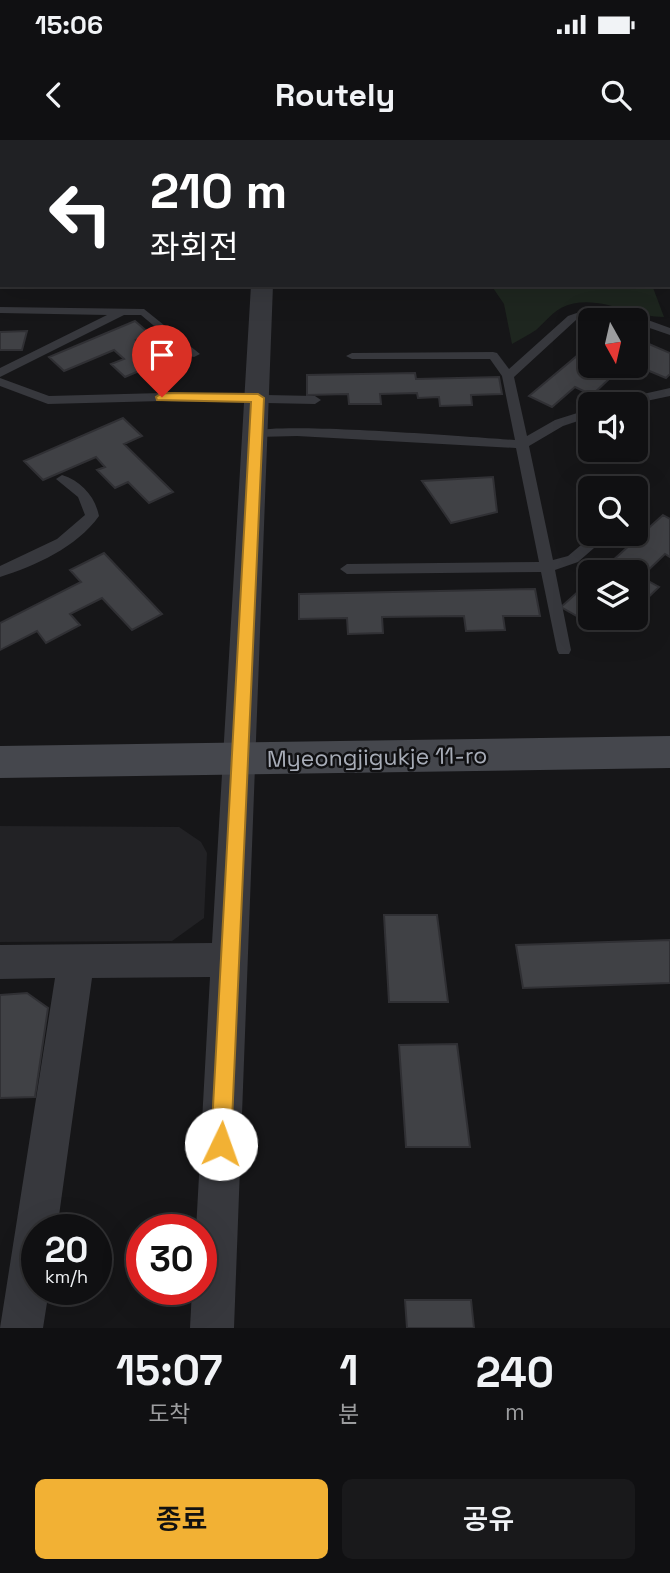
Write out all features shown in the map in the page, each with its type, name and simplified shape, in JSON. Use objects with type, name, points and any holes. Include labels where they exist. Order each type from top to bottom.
[{"type":"main road","name":"Myeongjigukje 11-ro","points":[[0,762],[670,752]]},
{"type":"street","points":[[212,1328],[262,287]]},
{"type":"street","points":[[0,962],[230,960]]},
{"type":"street","points":[[20,1328],[76,961]]},
{"type":"lane","points":[[0,310],[144,312],[194,354]]},
{"type":"lane","points":[[508,376],[572,318],[594,310],[619,313],[670,332]]},
{"type":"lane","points":[[0,373],[124,311]]},
{"type":"lane","points":[[352,356],[493,355],[508,376],[564,650]]},
{"type":"lane","points":[[0,382],[48,400],[315,400]]},
{"type":"lane","points":[[648,397],[670,392]]},
{"type":"lane","points":[[256,433],[297,432],[523,444],[559,423],[578,417]]},
{"type":"lane","points":[[0,572],[43,553],[83,528],[92,516],[91,504],[80,489],[62,479]]},
{"type":"lane","points":[[348,569],[547,567],[573,559],[589,546]]},
{"type":"shaded area","points":[[492,287],[653,287],[664,317],[648,315],[648,308],[620,308],[587,302],[574,304],[561,308],[536,330],[512,344],[504,304]]},
{"type":"shaded area","points":[[0,826],[179,827],[201,842],[207,853],[204,918],[172,941],[0,942]]},
{"type":"building","points":[[135,321],[150,334],[136,340],[180,377],[157,387],[139,371],[125,377],[111,364],[124,359],[114,350],[64,371],[49,357]]},
{"type":"building","points":[[27,331],[22,350],[0,350],[0,332]]},
{"type":"building","points":[[648,344],[670,353],[670,374],[666,378],[648,370]]},
{"type":"building","points":[[578,355],[578,378],[609,379],[595,392],[586,392],[575,387],[552,407],[529,396]]},
{"type":"building","points":[[415,373],[416,379],[499,377],[502,394],[471,395],[472,405],[440,406],[439,397],[418,398],[417,393],[380,394],[381,404],[349,404],[348,394],[307,395],[307,375]]},
{"type":"building","points":[[123,418],[142,436],[124,444],[173,492],[149,503],[128,482],[115,488],[97,470],[105,467],[96,457],[43,480],[24,461]]},
{"type":"building","points":[[493,477],[497,512],[451,523],[422,481]]},
{"type":"building","points":[[663,515],[670,519],[670,557],[665,554],[648,570],[648,560],[613,560],[629,546],[648,546],[648,529]]},
{"type":"building","points":[[104,553],[162,614],[132,630],[102,598],[70,614],[80,625],[46,643],[37,631],[0,650],[0,623],[81,582],[70,570]]},
{"type":"building","points":[[648,581],[659,587],[648,598]]},
{"type":"building","points":[[535,589],[540,616],[503,616],[505,630],[466,631],[464,616],[382,617],[383,633],[348,634],[347,618],[299,619],[299,594]]},
{"type":"building","points":[[578,592],[578,617],[561,607]]},
{"type":"building","points":[[384,915],[437,915],[448,1002],[389,1002]]},
{"type":"building","points":[[670,940],[670,983],[523,988],[516,945]]},
{"type":"building","points":[[27,993],[48,1008],[35,1097],[0,1098],[0,995]]},
{"type":"building","points":[[457,1044],[470,1147],[406,1147],[399,1045]]},
{"type":"building","points":[[405,1300],[471,1300],[474,1328],[407,1328]]},
{"type":"route","points":[[162,397],[258,398],[221,1144]]}]
